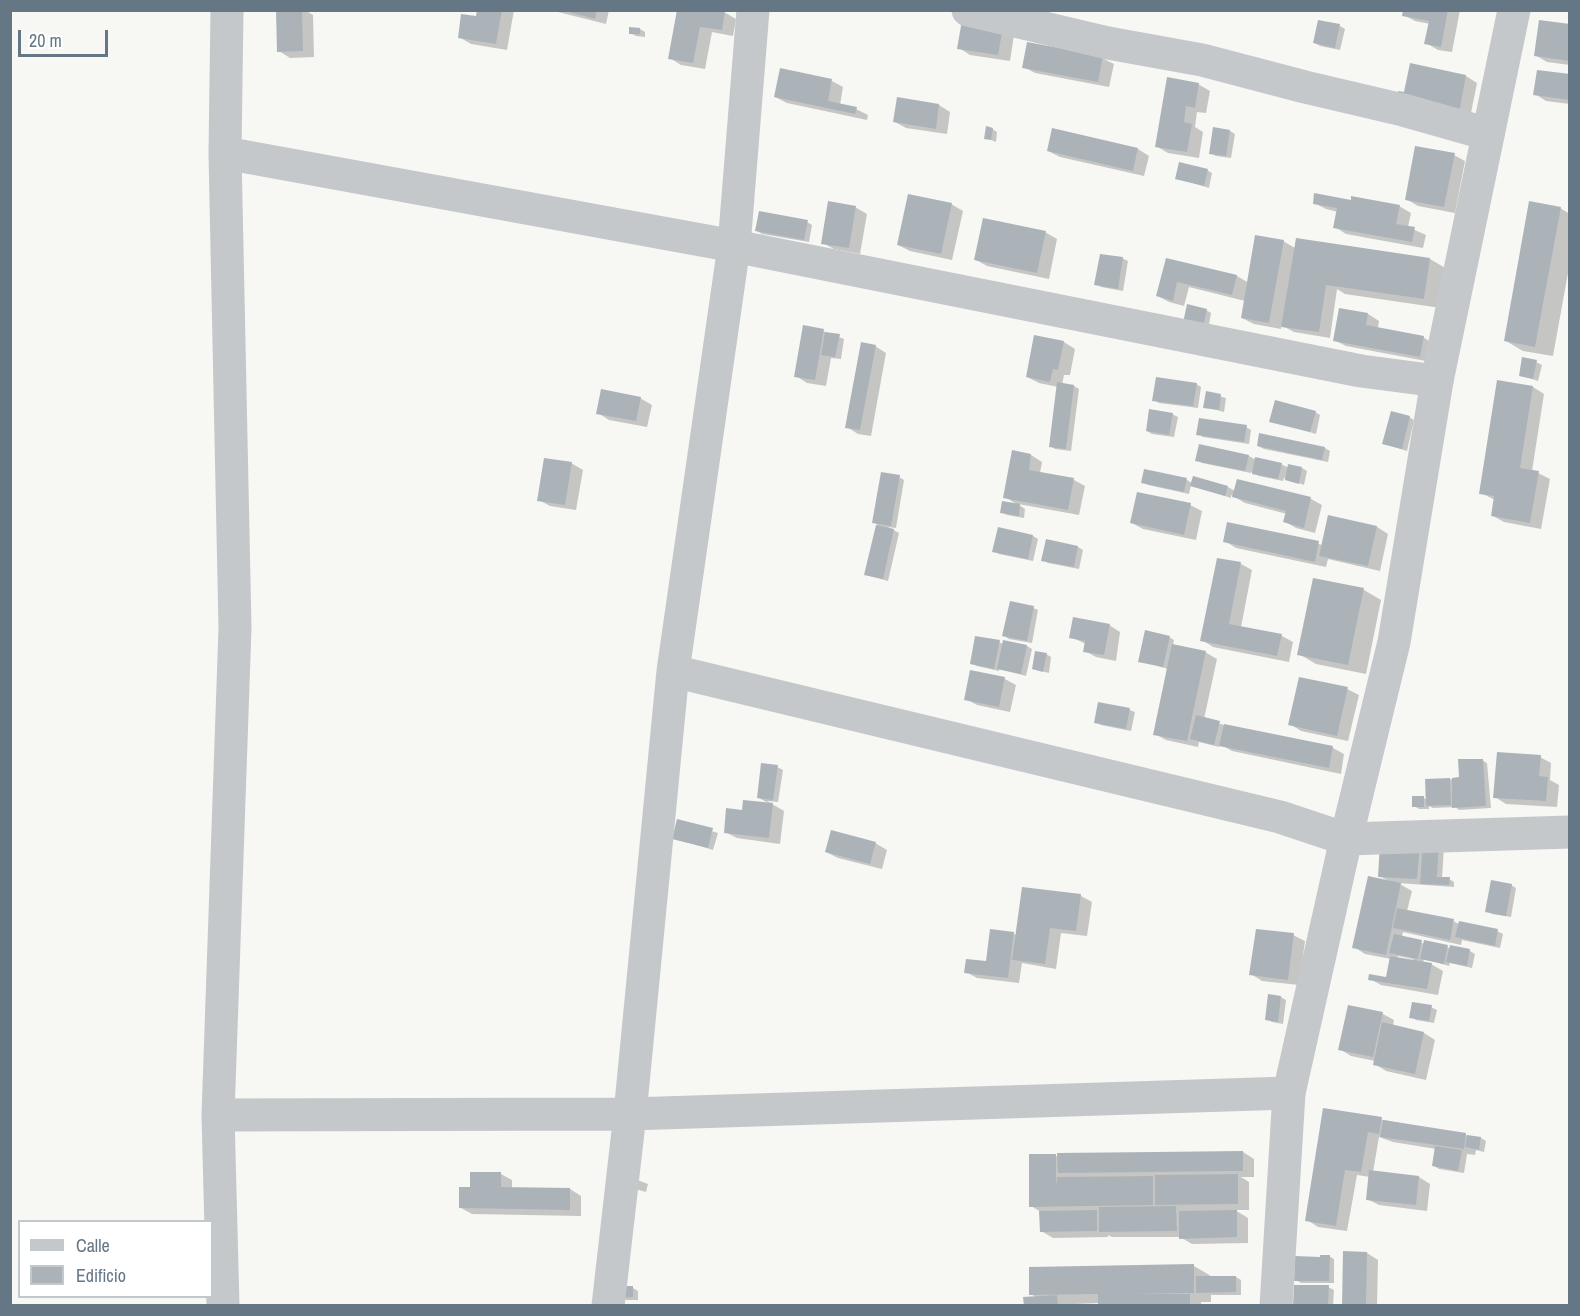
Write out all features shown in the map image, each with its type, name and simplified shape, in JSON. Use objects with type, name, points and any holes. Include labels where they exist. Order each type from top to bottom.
[{"type":"street","points":[[223,1305],[218,1115],[235,628],[225,153],[227,10]]},
{"type":"street","points":[[608,1305],[630,1114],[673,671],[734,246],[753,10]]},
{"type":"street","points":[[968,10],[1108,43],[1202,60],[1403,110],[1488,134]]},
{"type":"street","points":[[1276,1305],[1289,1093],[1346,839],[1394,642],[1437,381],[1514,10]]},
{"type":"street","points":[[225,153],[734,246],[1361,371],[1437,381]]},
{"type":"street","points":[[673,671],[1280,817],[1346,839],[1569,832]]},
{"type":"street","points":[[218,1115],[630,1114],[1289,1093]]},
{"type":"building","points":[[276,10],[302,10],[303,51],[277,52]]},
{"type":"building","points":[[477,10],[502,10],[496,44],[458,38],[461,14],[476,16]]},
{"type":"building","points":[[562,10],[597,10],[595,19]]},
{"type":"building","points":[[677,10],[725,11],[722,30],[700,27],[693,63],[668,59]]},
{"type":"building","points":[[1403,10],[1448,10],[1441,47],[1424,44],[1429,21],[1402,16]]},
{"type":"building","points":[[962,20],[1003,27],[998,55],[957,49]]},
{"type":"building","points":[[1318,20],[1340,24],[1335,48],[1313,43]]},
{"type":"building","points":[[1539,20],[1570,24],[1570,61],[1534,56]]},
{"type":"building","points":[[629,27],[640,28],[640,34],[629,34]]},
{"type":"building","points":[[1027,42],[1103,56],[1098,82],[1022,68]]},
{"type":"building","points":[[1410,63],[1466,75],[1459,113],[1397,100],[1398,91],[1404,92]]},
{"type":"building","points":[[780,68],[832,79],[828,101],[857,107],[855,114],[774,97]]},
{"type":"building","points":[[1537,70],[1570,74],[1570,100],[1533,95]]},
{"type":"building","points":[[1167,77],[1199,83],[1195,108],[1186,106],[1184,122],[1192,124],[1187,152],[1155,147]]},
{"type":"building","points":[[897,97],[939,104],[936,129],[893,122]]},
{"type":"building","points":[[986,126],[993,128],[991,140],[984,139]]},
{"type":"building","points":[[1213,127],[1230,130],[1226,156],[1209,154]]},
{"type":"building","points":[[1052,128],[1138,148],[1133,171],[1047,151]]},
{"type":"building","points":[[1415,146],[1455,153],[1444,207],[1405,200]]},
{"type":"building","points":[[1179,162],[1208,169],[1204,186],[1175,179]]},
{"type":"building","points":[[1314,193],[1351,200],[1351,196],[1400,205],[1396,224],[1415,227],[1412,242],[1333,228],[1337,208],[1313,204]]},
{"type":"building","points":[[908,194],[952,203],[941,254],[897,245]]},
{"type":"building","points":[[828,201],[856,206],[849,248],[821,244]]},
{"type":"building","points":[[1529,201],[1561,207],[1535,347],[1504,341]]},
{"type":"building","points":[[759,211],[808,220],[804,240],[755,231]]},
{"type":"building","points":[[983,218],[1046,231],[1037,273],[974,260]]},
{"type":"building","points":[[1255,235],[1284,240],[1269,323],[1241,318]]},
{"type":"building","points":[[1296,238],[1430,258],[1424,299],[1326,285],[1319,332],[1281,327]]},
{"type":"building","points":[[1100,254],[1123,257],[1118,289],[1094,285]]},
{"type":"building","points":[[1166,258],[1237,275],[1232,295],[1177,282],[1173,301],[1156,296]]},
{"type":"building","points":[[1187,304],[1207,309],[1203,328],[1183,323]]},
{"type":"building","points":[[1339,308],[1368,313],[1366,325],[1424,336],[1420,357],[1333,341]]},
{"type":"building","points":[[803,325],[824,329],[815,380],[794,377]]},
{"type":"building","points":[[825,332],[840,334],[835,357],[821,355]]},
{"type":"building","points":[[1034,335],[1064,341],[1058,370],[1053,369],[1050,382],[1026,377]]},
{"type":"building","points":[[861,342],[876,345],[860,430],[845,428]]},
{"type":"building","points":[[1522,357],[1537,360],[1533,379],[1519,376]]},
{"type":"building","points":[[1156,377],[1197,383],[1193,406],[1152,401]]},
{"type":"building","points":[[1497,380],[1533,386],[1520,468],[1539,471],[1530,523],[1491,516],[1494,496],[1479,494]]},
{"type":"building","points":[[1057,382],[1074,385],[1066,449],[1049,447]]},
{"type":"building","points":[[601,389],[641,397],[636,421],[596,414]]},
{"type":"building","points":[[1206,391],[1221,394],[1219,410],[1203,408]]},
{"type":"building","points":[[1275,400],[1316,411],[1310,432],[1269,422]]},
{"type":"building","points":[[1149,409],[1173,413],[1169,435],[1146,431]]},
{"type":"building","points":[[1391,411],[1410,416],[1402,449],[1382,444]]},
{"type":"building","points":[[1199,418],[1247,425],[1244,442],[1196,435]]},
{"type":"building","points":[[1259,433],[1325,447],[1322,460],[1257,446]]},
{"type":"building","points":[[1199,444],[1249,455],[1245,471],[1195,461]]},
{"type":"building","points":[[1012,450],[1031,454],[1029,470],[1074,478],[1068,510],[1003,498]]},
{"type":"building","points":[[1255,457],[1282,463],[1278,479],[1252,474]]},
{"type":"building","points":[[544,458],[572,462],[565,505],[537,501]]},
{"type":"building","points":[[1288,464],[1302,467],[1299,484],[1285,480]]},
{"type":"building","points":[[1144,469],[1187,478],[1184,492],[1141,483]]},
{"type":"building","points":[[881,472],[900,475],[891,526],[872,523]]},
{"type":"building","points":[[1193,476],[1228,486],[1225,496],[1190,486]]},
{"type":"building","points":[[1237,479],[1311,497],[1304,528],[1283,522],[1286,511],[1232,497]]},
{"type":"building","points":[[1137,492],[1191,503],[1184,535],[1130,523]]},
{"type":"building","points":[[1002,501],[1020,504],[1019,516],[1000,513]]},
{"type":"building","points":[[1328,515],[1377,526],[1368,566],[1319,556]]},
{"type":"building","points":[[1227,522],[1319,541],[1315,562],[1223,542]]},
{"type":"building","points":[[876,525],[894,529],[883,579],[864,575]]},
{"type":"building","points":[[998,527],[1033,535],[1028,559],[992,552]]},
{"type":"building","points":[[1046,539],[1078,546],[1074,567],[1041,561]]},
{"type":"building","points":[[1217,558],[1241,562],[1229,624],[1282,634],[1277,656],[1200,641]]},
{"type":"building","points":[[1313,578],[1364,588],[1348,665],[1297,655]]},
{"type":"building","points":[[1010,601],[1034,606],[1027,641],[1002,636]]},
{"type":"building","points":[[1073,617],[1110,624],[1104,655],[1083,652],[1085,641],[1069,638]]},
{"type":"building","points":[[1145,630],[1170,636],[1163,667],[1138,662]]},
{"type":"building","points":[[975,636],[1000,640],[994,669],[970,664]]},
{"type":"building","points":[[1003,640],[1027,645],[1021,674],[997,669]]},
{"type":"building","points":[[1172,644],[1206,651],[1187,741],[1153,735]]},
{"type":"building","points":[[1035,651],[1047,653],[1043,672],[1032,669]]},
{"type":"building","points":[[970,670],[1005,677],[999,707],[964,700]]},
{"type":"building","points":[[1299,677],[1348,687],[1337,736],[1288,725]]},
{"type":"building","points":[[1098,702],[1130,708],[1126,729],[1094,723]]},
{"type":"building","points":[[1196,715],[1220,721],[1214,745],[1190,739]]},
{"type":"building","points":[[1224,724],[1333,746],[1329,768],[1219,746]]},
{"type":"building","points":[[1497,752],[1541,755],[1539,776],[1548,777],[1546,801],[1493,798]]},
{"type":"building","points":[[1458,759],[1483,759],[1486,806],[1452,808],[1452,778],[1459,777]]},
{"type":"building","points":[[761,763],[778,765],[773,800],[757,798]]},
{"type":"building","points":[[1450,778],[1451,805],[1426,806],[1425,779]]},
{"type":"building","points":[[1412,796],[1424,796],[1424,807],[1412,807]]},
{"type":"building","points":[[743,800],[773,803],[769,838],[724,833],[726,808],[742,810]]},
{"type":"building","points":[[677,819],[713,828],[708,848],[672,839]]},
{"type":"building","points":[[831,830],[876,842],[870,864],[825,852]]},
{"type":"building","points":[[1423,840],[1439,841],[1437,877],[1450,877],[1449,885],[1420,884]]},
{"type":"building","points":[[1380,843],[1420,845],[1417,879],[1378,877]]},
{"type":"building","points":[[1368,876],[1401,883],[1386,955],[1352,948]]},
{"type":"building","points":[[1491,880],[1512,884],[1506,916],[1485,912]]},
{"type":"building","points":[[1022,887],[1081,894],[1076,931],[1050,928],[1045,964],[1012,960]]},
{"type":"building","points":[[1397,908],[1454,919],[1450,940],[1393,928]]},
{"type":"building","points":[[1459,921],[1498,929],[1495,946],[1455,937]]},
{"type":"building","points":[[990,929],[1014,932],[1008,978],[964,973],[966,959],[986,961]]},
{"type":"building","points":[[1256,929],[1294,933],[1288,980],[1249,975]]},
{"type":"building","points":[[1394,934],[1422,940],[1418,959],[1389,953]]},
{"type":"building","points":[[1424,940],[1448,945],[1444,964],[1420,959]]},
{"type":"building","points":[[1450,945],[1470,949],[1467,966],[1446,962]]},
{"type":"building","points":[[1390,956],[1432,963],[1427,989],[1368,980],[1369,974],[1386,977]]},
{"type":"building","points":[[1268,994],[1281,996],[1278,1022],[1265,1020]]},
{"type":"building","points":[[1412,1002],[1432,1005],[1429,1021],[1409,1018]]},
{"type":"building","points":[[1348,1005],[1383,1012],[1373,1057],[1338,1050]]},
{"type":"building","points":[[1382,1022],[1424,1032],[1415,1074],[1373,1065]]},
{"type":"building","points":[[1323,1108],[1382,1117],[1379,1134],[1368,1132],[1361,1172],[1345,1170],[1336,1226],[1305,1221]]},
{"type":"building","points":[[1383,1120],[1466,1133],[1464,1149],[1380,1137]]},
{"type":"building","points":[[1467,1135],[1481,1137],[1479,1150],[1465,1147]]},
{"type":"building","points":[[1435,1146],[1462,1150],[1458,1171],[1432,1166]]},
{"type":"building","points":[[1243,1151],[1243,1171],[1058,1173],[1057,1153]]},
{"type":"building","points":[[1029,1154],[1056,1154],[1056,1187],[1057,1177],[1153,1176],[1153,1205],[1029,1207]]},
{"type":"building","points":[[1369,1170],[1419,1176],[1416,1205],[1366,1200]]},
{"type":"building","points":[[470,1172],[501,1172],[501,1187],[570,1188],[570,1210],[459,1208],[459,1187],[470,1187]]},
{"type":"building","points":[[1238,1174],[1238,1204],[1155,1205],[1155,1175]]},
{"type":"building","points":[[1176,1206],[1177,1231],[1099,1232],[1099,1207]]},
{"type":"building","points":[[1097,1210],[1097,1231],[1040,1232],[1039,1211]]},
{"type":"building","points":[[1237,1210],[1237,1237],[1179,1239],[1179,1211]]},
{"type":"building","points":[[1343,1251],[1367,1252],[1366,1306],[1342,1306]]},
{"type":"building","points":[[1320,1255],[1330,1255],[1329,1281],[1294,1281],[1295,1256],[1320,1257]]},
{"type":"building","points":[[1194,1264],[1194,1293],[1134,1294],[1190,1294],[1190,1306],[1098,1306],[1098,1294],[1029,1295],[1029,1267]]},
{"type":"building","points":[[1196,1276],[1236,1276],[1236,1292],[1196,1293]]},
{"type":"building","points":[[1294,1285],[1329,1285],[1328,1306],[1293,1306]]},
{"type":"building","points":[[619,1286],[633,1286],[633,1297],[619,1298]]},
{"type":"building","points":[[1057,1295],[1058,1306],[1024,1306],[1023,1297]]}]
